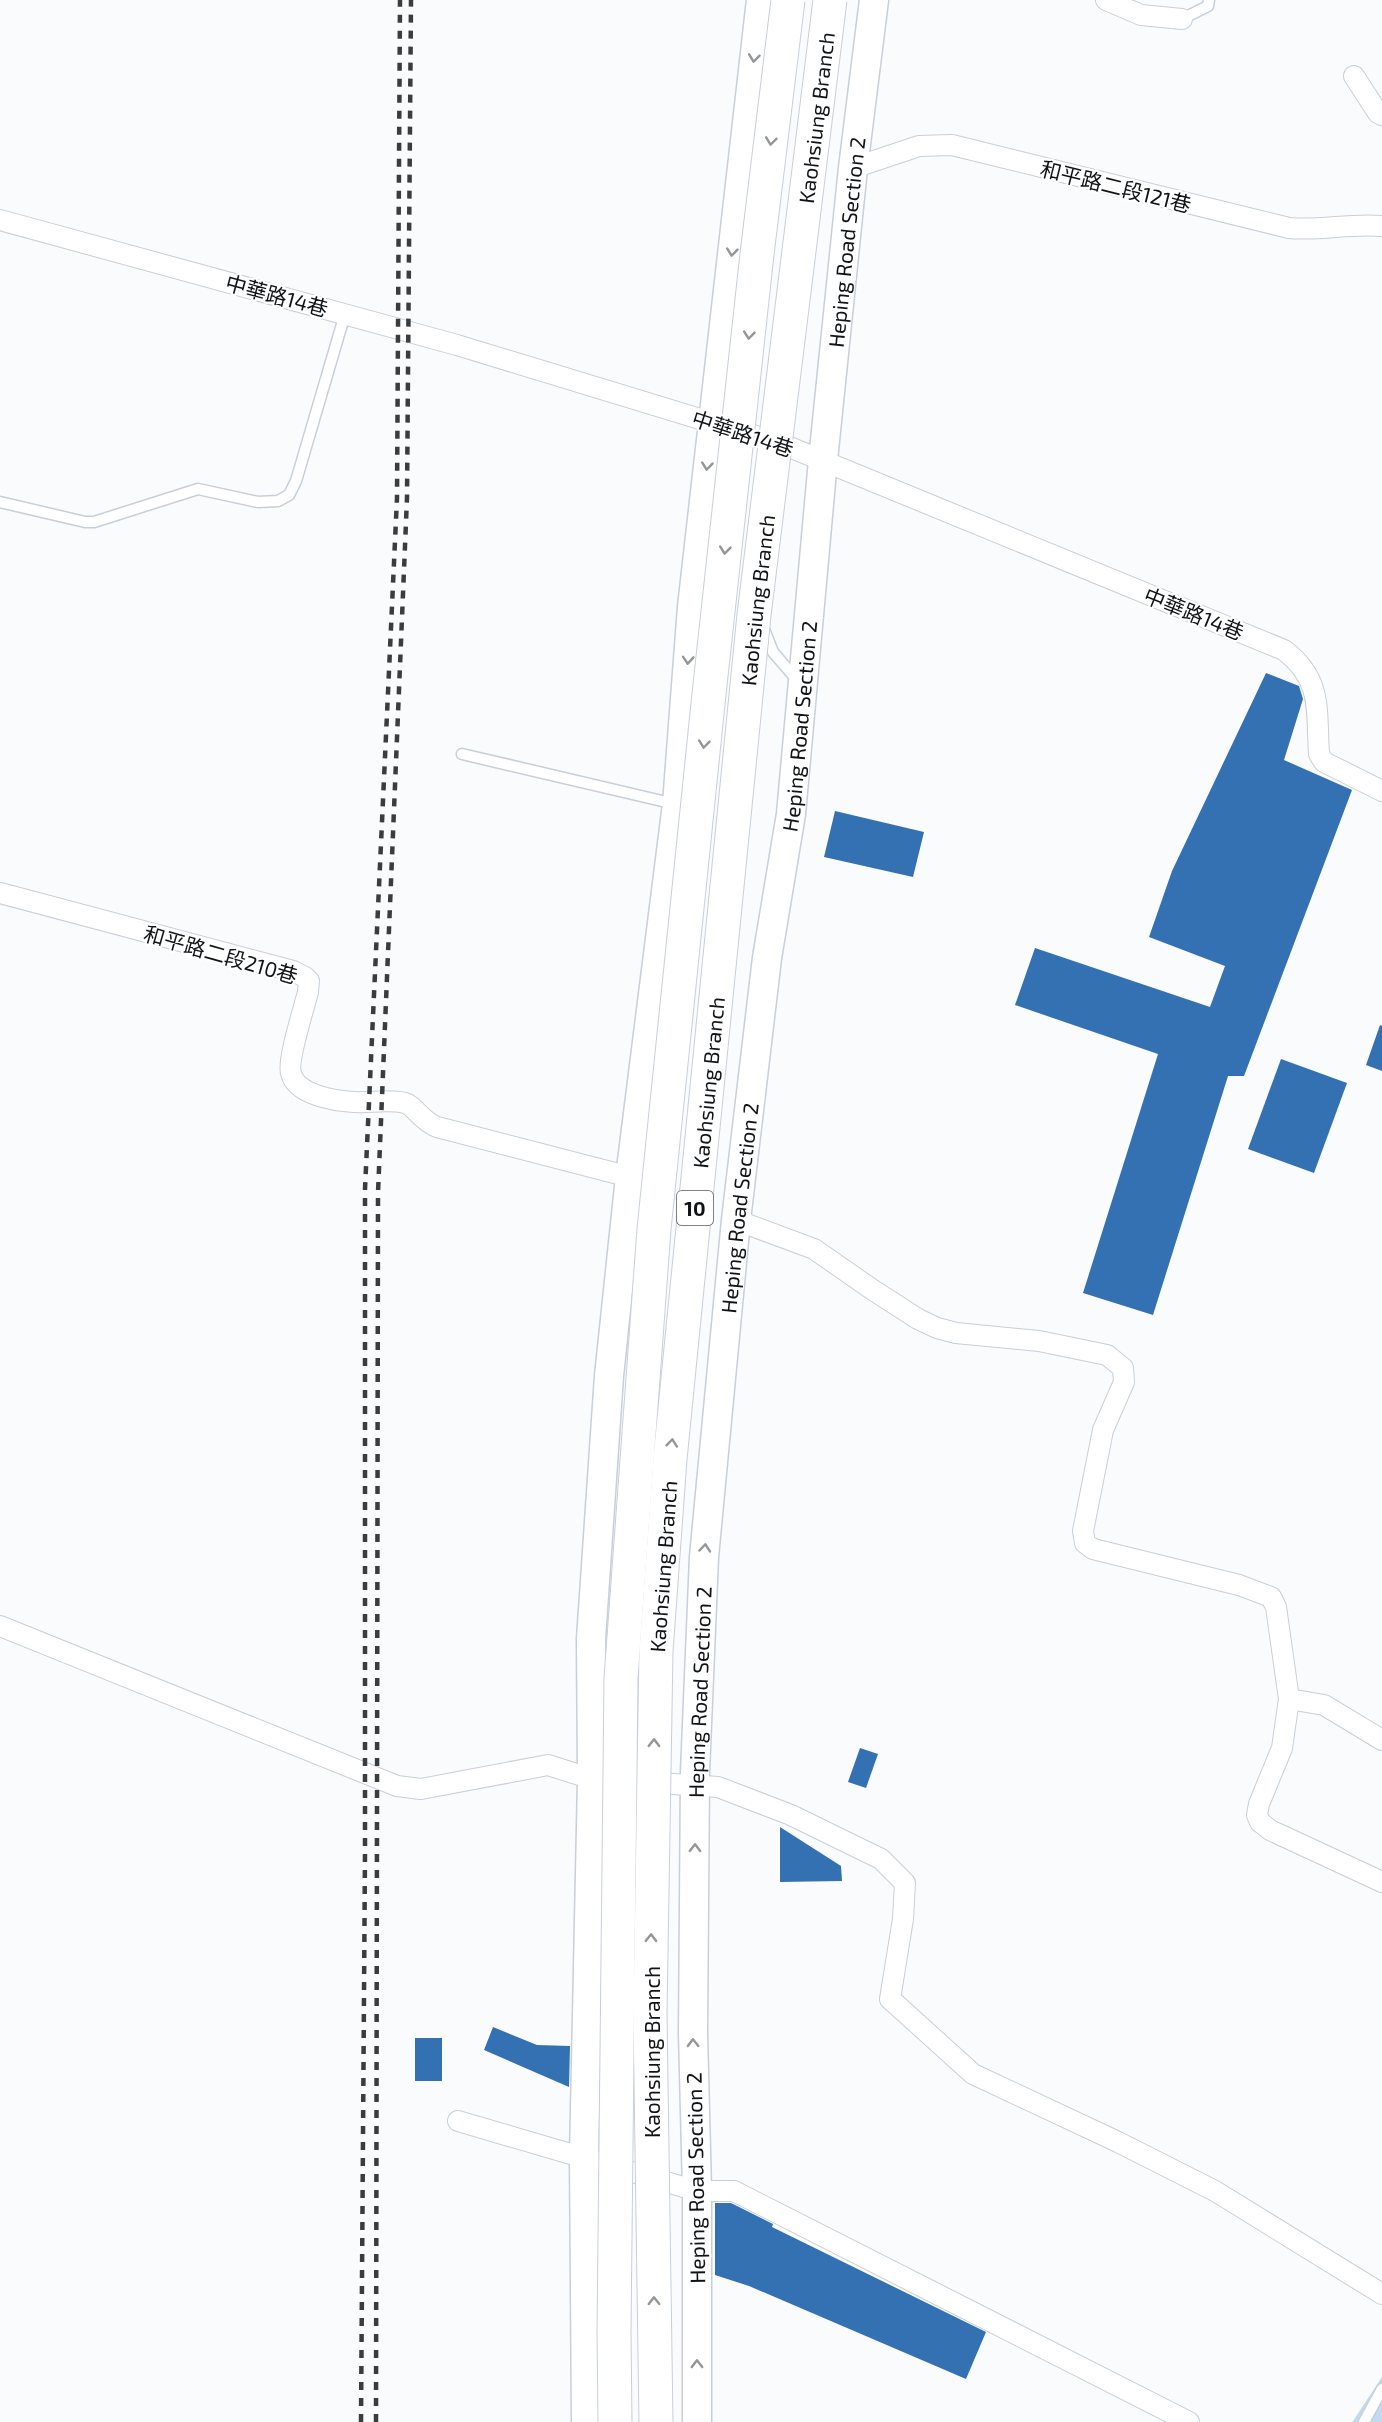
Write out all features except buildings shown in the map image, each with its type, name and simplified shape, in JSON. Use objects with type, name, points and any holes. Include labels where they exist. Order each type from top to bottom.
[{"type":"highway","name":"Kaohsiung Branch","points":[[615,2422],[621,1678],[654,1229],[710,682],[788,0]]},
{"type":"highway","name":"Kaohsiung Branch","points":[[656,2422],[650,2013],[656,1651],[670,1459],[754,615],[830,0]]},
{"type":"street","points":[[586,2422],[584,2156],[592,1779],[591,1639],[609,1377],[630,1177],[677,804],[692,607],[761,0]]},
{"type":"street","name":"Heping Road Section 2","points":[[697,2422],[697,2191],[693,2033],[695,1785],[704,1557],[736,1220],[767,958],[791,814],[823,460],[853,168],[874,0]]},
{"type":"street","points":[[1106,0],[1142,15],[1182,19]]},
{"type":"street","points":[[1354,76],[1378,113],[1382,115]]},
{"type":"street","name":"和平路二段121巷","points":[[853,168],[919,146],[952,145],[1288,228],[1313,230],[1362,224],[1382,226]]},
{"type":"street","name":"中華路14巷","points":[[0,220],[457,345],[782,444],[1284,650],[1303,666],[1314,687],[1320,754],[1324,762],[1382,792]]},
{"type":"street","name":"和平路二段210巷","points":[[0,893],[293,971],[304,977],[309,981],[308,992],[290,1067],[294,1081],[309,1094],[351,1102],[403,1102],[411,1105],[418,1116],[427,1123],[437,1127],[630,1177]]},
{"type":"street","points":[[736,1220],[814,1249],[918,1319],[937,1328],[956,1333],[1039,1341],[1107,1355],[1116,1360],[1123,1368],[1124,1382],[1103,1430],[1083,1531],[1085,1543],[1093,1550],[1239,1585],[1271,1597],[1276,1607],[1289,1700],[1282,1748],[1259,1804],[1257,1815],[1260,1822],[1269,1830],[1382,1882]]},
{"type":"street","points":[[0,1626],[397,1786],[431,1787],[548,1765],[592,1779],[718,1787],[791,1815],[881,1859],[905,1882],[903,1919],[890,1998],[973,2074],[1118,2142],[1215,2191],[1382,2294]]},
{"type":"street","points":[[1289,1700],[1324,1705],[1382,1740]]},
{"type":"street","points":[[458,2121],[584,2156],[697,2191],[734,2191],[1189,2422]]},
{"type":"lane","points":[[1182,19],[1208,6],[1209,0]]},
{"type":"lane","points":[[0,502],[85,522],[94,522],[198,489],[258,502],[278,501],[289,495],[296,481],[345,314]]},
{"type":"lane","points":[[782,444],[761,549],[762,626],[772,652],[801,685]]},
{"type":"lane","points":[[462,754],[677,804]]},
{"type":"lane","points":[[1364,2422],[1382,2389]]},
{"type":"shaded area","points":[[1382,2377],[1382,2422],[1352,2422],[1353,2421]]},
{"type":"railway","points":[[361,2422],[365,1852],[365,1189],[397,498],[400,0]]},
{"type":"railway","points":[[376,2422],[378,1193],[407,498],[411,0]]}]
